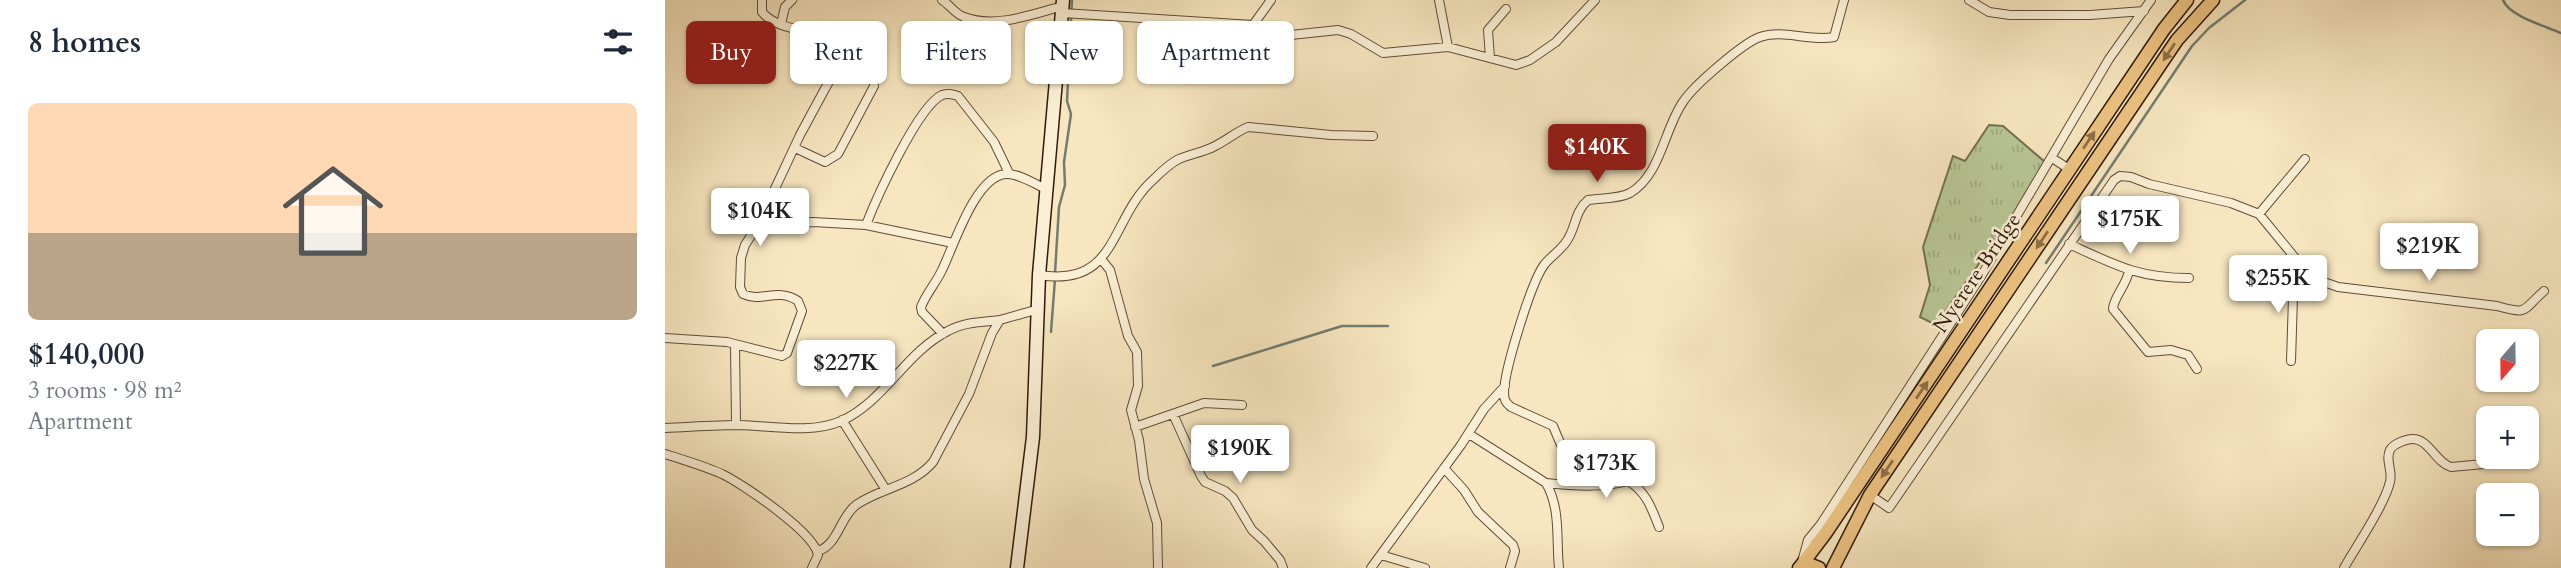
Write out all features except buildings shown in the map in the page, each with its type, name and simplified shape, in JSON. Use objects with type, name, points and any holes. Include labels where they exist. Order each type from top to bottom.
[{"type":"main road","name":"Nyerere Bridge","points":[[1800,568],[2164,29],[2187,0]]},
{"type":"main road","name":"Nyerere Bridge","points":[[1833,568],[1870,495],[2176,40],[2213,0]]},
{"type":"main road","points":[[1800,568],[1809,565],[1819,568]]},
{"type":"street","points":[[665,338],[735,345],[785,355],[802,311],[801,305],[794,298],[779,293],[749,296],[743,293],[740,287],[741,257],[800,135],[840,61],[842,48],[837,43],[781,24],[764,15],[762,0]]},
{"type":"street","points":[[781,24],[785,7],[790,0]]},
{"type":"street","points":[[942,0],[965,18],[987,21],[1008,20],[1063,7],[1211,21]]},
{"type":"street","points":[[1256,21],[1271,0]]},
{"type":"street","points":[[1439,0],[1448,47]]},
{"type":"street","points":[[1294,35],[1338,30],[1352,34],[1383,52],[1448,47],[1515,65],[1529,61],[1556,42],[1595,0]]},
{"type":"street","points":[[1561,444],[1553,426],[1524,415],[1506,402],[1505,386],[1511,355],[1544,265],[1567,242],[1583,205],[1596,199],[1627,195],[1639,186],[1658,156],[1683,101],[1719,65],[1760,37],[1789,34],[1834,37],[1844,0]]},
{"type":"street","points":[[1969,0],[1989,12],[2010,15],[2090,15],[2144,11]]},
{"type":"street","points":[[1800,568],[1808,540],[1821,524],[1983,273],[2109,59],[2151,0]]},
{"type":"street","points":[[1017,568],[1033,437],[1039,275],[1063,7]]},
{"type":"street","points":[[1490,58],[1488,30],[1506,9]]},
{"type":"street","points":[[795,148],[825,162],[832,159],[838,153],[874,86]]},
{"type":"street","points":[[866,225],[876,198],[919,120],[939,96],[948,93],[958,96],[994,142],[1009,173]]},
{"type":"street","points":[[1039,275],[1055,277],[1087,270],[1101,259],[1122,223],[1154,179],[1178,160],[1216,146],[1248,127],[1373,136]]},
{"type":"street","points":[[2052,158],[2070,169]]},
{"type":"street","points":[[2259,214],[2305,159]]},
{"type":"street","points":[[943,334],[922,312],[921,307],[939,277],[966,214],[982,190],[999,175],[1009,173],[1046,189]]},
{"type":"street","points":[[1870,495],[1889,508],[2069,244],[2114,180],[2120,177],[2131,177],[2162,188],[2231,203],[2259,214],[2305,270],[2338,287],[2497,306],[2518,312],[2524,311],[2544,291]]},
{"type":"street","points":[[764,225],[813,222],[866,225],[953,243]]},
{"type":"street","points":[[2069,244],[2149,277],[2189,278]]},
{"type":"street","points":[[1101,259],[1110,270],[1128,336],[1137,352],[1138,386],[1131,410],[1144,479],[1157,523],[1158,568]]},
{"type":"street","points":[[2291,361],[2293,296],[2294,291],[2306,281],[2305,270]]},
{"type":"street","points":[[2129,271],[2126,285],[2114,301],[2113,309],[2148,352],[2171,350],[2188,355],[2197,369]]},
{"type":"street","points":[[665,428],[736,425],[812,427],[842,421],[876,396],[943,334],[969,324],[1000,320],[1039,309]]},
{"type":"street","points":[[818,551],[827,546],[853,508],[914,478],[933,462],[969,394],[992,333],[1000,320]]},
{"type":"street","points":[[735,345],[736,425]]},
{"type":"street","points":[[1371,568],[1469,434],[1484,409],[1505,386]]},
{"type":"street","points":[[1135,427],[1204,403],[1242,405]]},
{"type":"street","points":[[1173,414],[1205,482],[1225,491],[1233,498],[1244,520],[1280,560],[1283,568]]},
{"type":"street","points":[[842,421],[856,439],[886,490]]},
{"type":"street","points":[[1469,434],[1546,483],[1582,487],[1628,481],[1636,485],[1649,502],[1658,527]]},
{"type":"street","points":[[2344,568],[2389,485],[2391,477],[2388,458],[2391,448],[2396,444],[2412,438],[2419,440],[2444,465],[2476,465]]},
{"type":"street","points":[[665,454],[719,473],[741,484],[800,530],[818,551],[812,568]]},
{"type":"street","points":[[1444,468],[1478,512],[1513,545],[1515,551],[1510,568]]},
{"type":"street","points":[[1546,483],[1552,494],[1557,516],[1559,568]]},
{"type":"street","points":[[1381,555],[1425,568]]},
{"type":"green space","points":[[1989,125],[2003,126],[2045,162],[2043,173],[1942,316],[1940,327],[1920,317],[1930,285],[1923,247],[1953,156],[1965,161]]},
{"type":"waterway","points":[[1055,273],[1059,207],[1065,185],[1064,162],[1071,114],[1067,101],[1072,0]]},
{"type":"waterway","points":[[2046,263],[2192,46],[2209,28],[2245,0]]},
{"type":"waterway","points":[[2503,0],[2520,16],[2561,33]]},
{"type":"waterway","points":[[1051,332],[1055,279]]},
{"type":"waterway","points":[[1213,366],[1342,326],[1388,326]]}]
